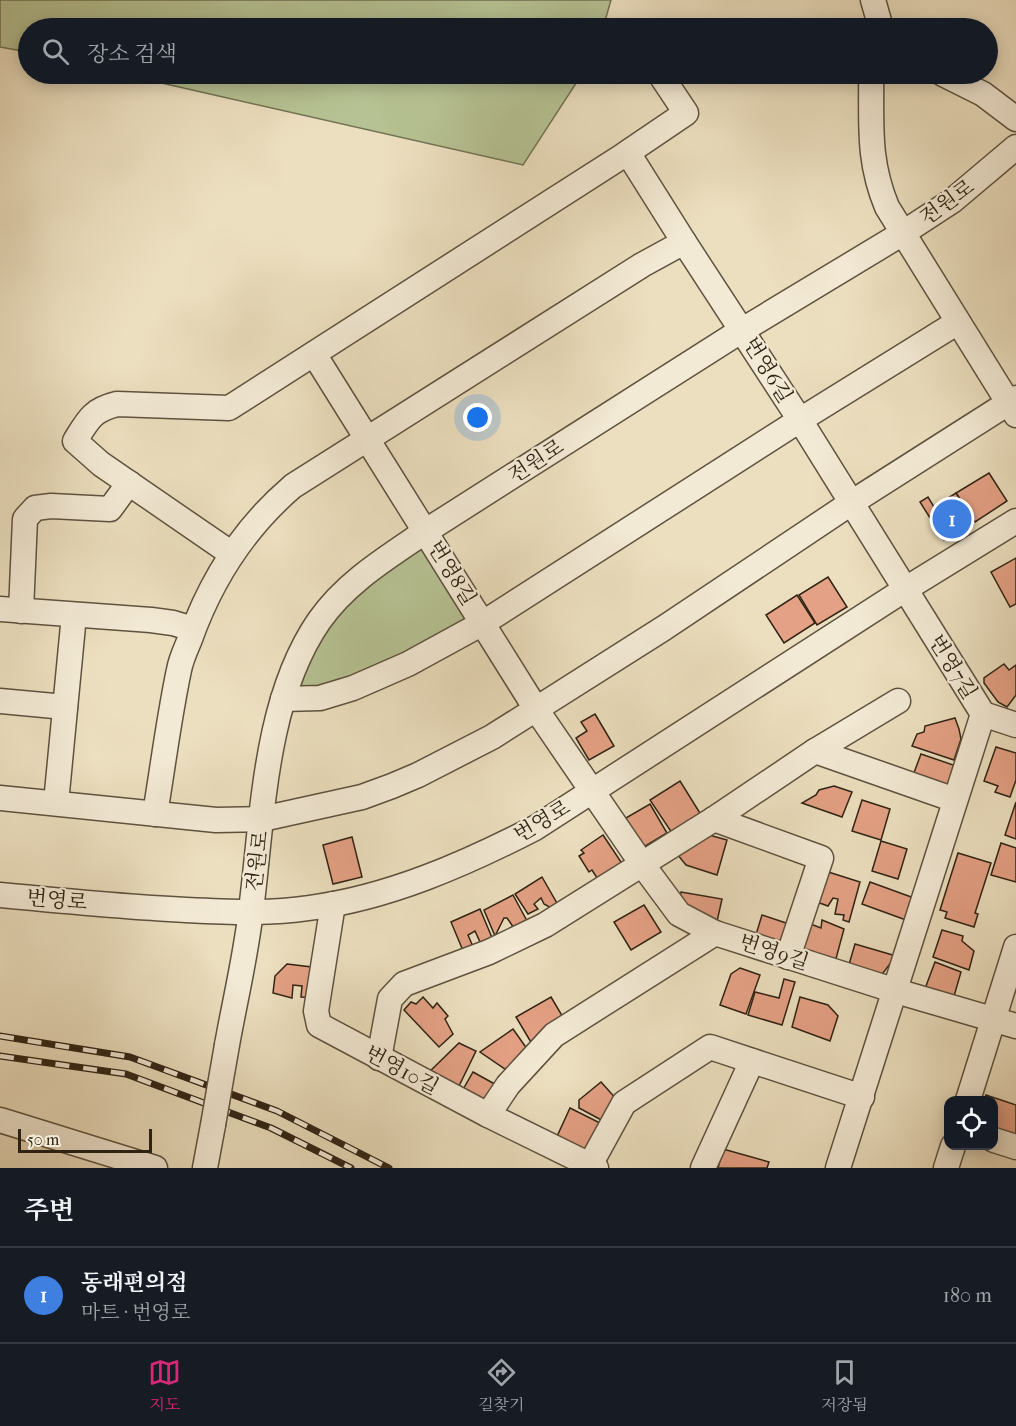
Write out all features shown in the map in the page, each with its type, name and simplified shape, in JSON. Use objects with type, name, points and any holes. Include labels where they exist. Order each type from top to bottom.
[{"type":"street","points":[[873,0],[878,18]]},
{"type":"street","points":[[232,554],[101,464],[75,441],[90,416],[104,407],[117,404],[229,408],[628,153],[686,113],[667,84]]},
{"type":"street","points":[[0,798],[216,820],[262,819],[362,797],[392,786],[492,737],[664,628],[851,503],[1014,405],[958,322],[886,207],[877,183],[871,155],[871,84]]},
{"type":"street","points":[[963,84],[983,94],[1016,119]]},
{"type":"street","name":"전원로","points":[[205,1168],[251,913],[276,719],[298,656],[319,620],[341,593],[426,531],[742,330],[903,233],[952,201],[1016,147]]},
{"type":"street","name":"번영6길","points":[[628,153],[800,420],[904,590]]},
{"type":"street","points":[[155,814],[180,668],[215,580],[259,518],[292,486],[642,265],[684,242]]},
{"type":"street","points":[[283,699],[320,698],[353,688],[408,664],[483,623],[958,322]]},
{"type":"street","name":"번영8길","points":[[314,354],[536,709],[592,790]]},
{"type":"street","points":[[129,483],[110,509],[51,506],[35,508],[25,519],[10,610],[151,620],[194,629]]},
{"type":"street","name":"번영로","points":[[0,896],[133,907],[251,913],[308,909],[333,904],[368,896],[429,876],[483,855],[535,828],[904,590],[1016,521]]},
{"type":"street","name":"번영7길","points":[[904,590],[983,714],[1016,725]]},
{"type":"street","points":[[56,803],[74,615]]},
{"type":"street","points":[[0,701],[65,707]]},
{"type":"street","points":[[379,1058],[390,999],[404,984],[489,952],[545,925],[714,819],[815,751],[898,701]]},
{"type":"street","points":[[838,1168],[983,714]]},
{"type":"street","points":[[815,751],[955,800]]},
{"type":"street","name":"번영9길","points":[[592,790],[679,914],[715,933],[1005,1023]]},
{"type":"street","points":[[714,819],[821,858],[788,957]]},
{"type":"street","name":"번영10길","points":[[333,904],[316,1011],[319,1025],[488,1115],[593,1166]]},
{"type":"street","points":[[488,1115],[508,1085],[554,1035],[715,933]]},
{"type":"street","points":[[970,1096],[1005,1023],[1016,947]]},
{"type":"street","points":[[593,1166],[624,1104],[710,1047],[862,1097]]},
{"type":"street","points":[[703,1168],[752,1060]]},
{"type":"street","points":[[0,1120],[155,1168]]},
{"type":"street","points":[[998,1142],[1016,1147]]},
{"type":"street","points":[[946,1168],[952,1150]]},
{"type":"green space","points":[[0,0],[611,0],[606,18],[18,18],[18,50],[0,47]]},
{"type":"green space","points":[[166,84],[576,84],[523,165]]},
{"type":"green space","points":[[426,531],[483,623],[408,664],[283,699],[319,620]]},
{"type":"building","points":[[989,473],[1007,501],[975,522],[956,493]]},
{"type":"building","points":[[956,493],[974,521],[944,540],[920,502],[928,497],[934,507]]},
{"type":"building","points":[[1016,558],[1016,604],[1010,607],[991,572]]},
{"type":"building","points":[[828,577],[847,607],[817,625],[799,595]]},
{"type":"building","points":[[797,595],[815,623],[784,643],[766,615]]},
{"type":"building","points":[[1004,664],[1009,670],[1016,665],[1016,695],[1007,707],[998,702],[984,683],[984,678]]},
{"type":"building","points":[[595,714],[614,746],[589,760],[576,738],[587,731],[581,722]]},
{"type":"building","points":[[955,718],[961,739],[954,760],[912,746],[917,734],[924,732],[925,726]]},
{"type":"building","points":[[996,747],[1016,753],[1016,780],[1010,797],[995,792],[998,786],[984,781]]},
{"type":"building","points":[[921,754],[956,766],[951,781],[939,789],[912,778]]},
{"type":"building","points":[[680,781],[703,818],[674,836],[650,800]]},
{"type":"building","points":[[834,786],[852,792],[842,817],[802,803],[816,795],[819,790]]},
{"type":"building","points":[[862,800],[890,809],[881,840],[852,831]]},
{"type":"building","points":[[1016,802],[1016,839],[1005,835]]},
{"type":"building","points":[[650,804],[667,833],[637,851],[619,822]]},
{"type":"building","points":[[603,835],[623,865],[599,881],[592,870],[589,872],[579,856],[584,853],[581,850]]},
{"type":"building","points":[[709,835],[727,840],[717,875],[686,865],[677,854]]},
{"type":"building","points":[[352,837],[362,877],[333,884],[323,845]]},
{"type":"building","points":[[881,841],[907,849],[898,879],[872,871]]},
{"type":"building","points":[[1001,843],[1016,848],[1016,882],[991,875]]},
{"type":"building","points":[[958,853],[991,863],[975,913],[978,914],[974,927],[945,918],[947,912],[940,910]]},
{"type":"building","points":[[822,870],[860,882],[849,922],[843,920],[844,915],[835,914],[838,899],[833,898],[828,906],[814,901]]},
{"type":"building","points":[[542,877],[558,905],[551,908],[544,904],[541,898],[534,904],[538,909],[528,914],[515,894]]},
{"type":"building","points":[[870,882],[914,898],[906,920],[862,904]]},
{"type":"building","points":[[681,892],[722,899],[716,926],[679,908]]},
{"type":"building","points":[[513,895],[527,921],[514,928],[507,918],[504,918],[495,936],[484,910]]},
{"type":"building","points":[[644,905],[661,932],[631,950],[614,922]]},
{"type":"building","points":[[480,909],[493,940],[481,944],[475,931],[468,935],[474,949],[464,953],[451,922]]},
{"type":"building","points":[[762,915],[792,925],[777,949],[754,941]]},
{"type":"building","points":[[822,920],[844,929],[834,966],[805,955],[801,945],[808,923],[821,928]]},
{"type":"building","points":[[942,930],[963,936],[962,941],[974,951],[969,970],[933,957]]},
{"type":"building","points":[[855,944],[896,956],[880,977],[848,968]]},
{"type":"building","points":[[935,962],[961,972],[952,1003],[930,996],[926,986]]},
{"type":"building","points":[[287,964],[320,968],[316,998],[301,997],[302,986],[293,985],[292,998],[273,993],[275,976]]},
{"type":"building","points":[[740,968],[760,975],[746,1014],[720,1005],[731,974]]},
{"type":"building","points":[[784,979],[795,982],[782,1025],[748,1015],[755,992],[779,998]]},
{"type":"building","points":[[423,997],[433,1008],[437,1003],[448,1016],[445,1019],[453,1034],[439,1047],[404,1010],[411,1002],[416,1004]]},
{"type":"building","points":[[551,997],[567,1024],[532,1044],[516,1017]]},
{"type":"building","points":[[800,997],[828,1005],[838,1016],[830,1041],[792,1027]]},
{"type":"building","points":[[513,1029],[530,1053],[505,1069],[480,1052]]},
{"type":"building","points":[[459,1043],[476,1051],[457,1090],[426,1075]]},
{"type":"building","points":[[473,1072],[500,1087],[481,1104],[461,1093]]},
{"type":"building","points":[[601,1082],[619,1102],[605,1122],[579,1108],[579,1100]]},
{"type":"building","points":[[998,1099],[1016,1105],[1016,1135],[998,1133]]},
{"type":"building","points":[[570,1108],[606,1126],[581,1157],[554,1143]]},
{"type":"building","points":[[723,1149],[769,1162],[767,1168],[718,1168]]},
{"type":"railway","points":[[0,1036],[130,1057],[277,1111],[389,1168]]},
{"type":"railway","points":[[0,1056],[126,1074],[271,1128],[351,1168]]},
{"type":"place","name":"동래편의점","points":[[952,519]]}]
